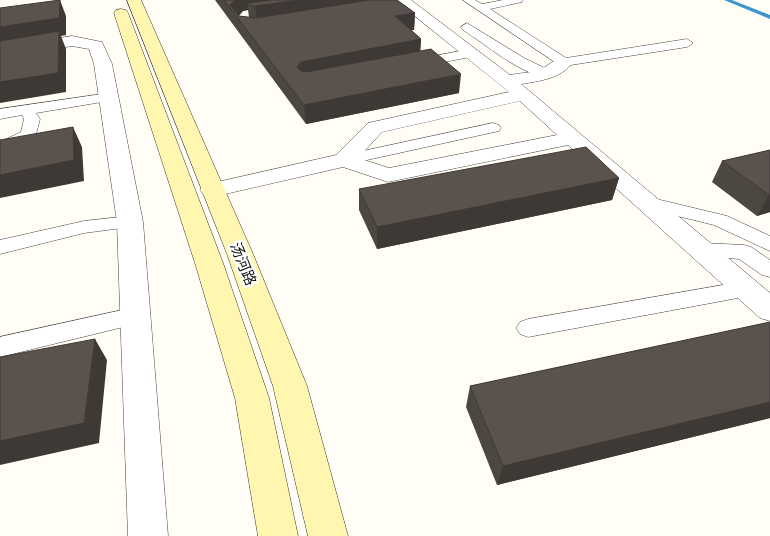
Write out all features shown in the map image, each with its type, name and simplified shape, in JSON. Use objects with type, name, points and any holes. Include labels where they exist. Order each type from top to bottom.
[{"type":"street","name":"汤河路","points":[[116,0],[209,263],[252,398],[278,536]]},
{"type":"street","name":"汤河路","points":[[134,0],[240,254],[290,386],[328,536]]},
{"type":"street","points":[[400,5],[470,53],[524,95],[770,310]]},
{"type":"street","points":[[0,53],[72,41],[96,45],[104,64],[130,222],[148,536]]},
{"type":"street","points":[[507,81],[546,74],[564,62]]},
{"type":"street","points":[[344,160],[375,126],[524,95]]},
{"type":"street","points":[[212,190],[344,160],[388,175],[573,138]]},
{"type":"lane","points":[[468,0],[564,62],[687,42]]},
{"type":"lane","points":[[481,8],[518,0]]},
{"type":"lane","points":[[467,27],[519,61],[546,74]]},
{"type":"lane","points":[[403,66],[470,53]]},
{"type":"lane","points":[[0,114],[109,97]]},
{"type":"lane","points":[[0,148],[28,136],[32,119],[27,110]]},
{"type":"lane","points":[[344,160],[493,128]]},
{"type":"lane","points":[[648,203],[720,220],[770,244]]},
{"type":"lane","points":[[0,247],[84,228],[130,222]]},
{"type":"lane","points":[[702,250],[744,252],[770,270]]},
{"type":"lane","points":[[528,328],[746,289]]},
{"type":"lane","points":[[0,347],[136,316]]},
{"type":"building","points":[[60,0],[59,18],[0,27],[0,8]]},
{"type":"building","points":[[224,0],[235,0],[230,5],[239,16],[256,18],[369,0],[397,0],[415,13],[395,16],[421,39],[301,62],[297,67],[301,71],[306,72],[431,49],[461,74],[304,105]]},
{"type":"building","points":[[271,0],[300,0],[255,6],[247,5],[249,3]]},
{"type":"building","points":[[59,31],[58,73],[0,82],[0,41]]},
{"type":"building","points":[[73,127],[74,160],[0,175],[0,140]]},
{"type":"building","points":[[586,147],[619,178],[377,227],[359,189]]},
{"type":"building","points":[[770,150],[770,195],[722,161]]},
{"type":"building","points":[[770,322],[770,402],[503,466],[470,386]]},
{"type":"building","points":[[95,339],[84,423],[0,441],[0,357]]},
{"type":"waterway","points":[[727,0],[770,17]]}]
